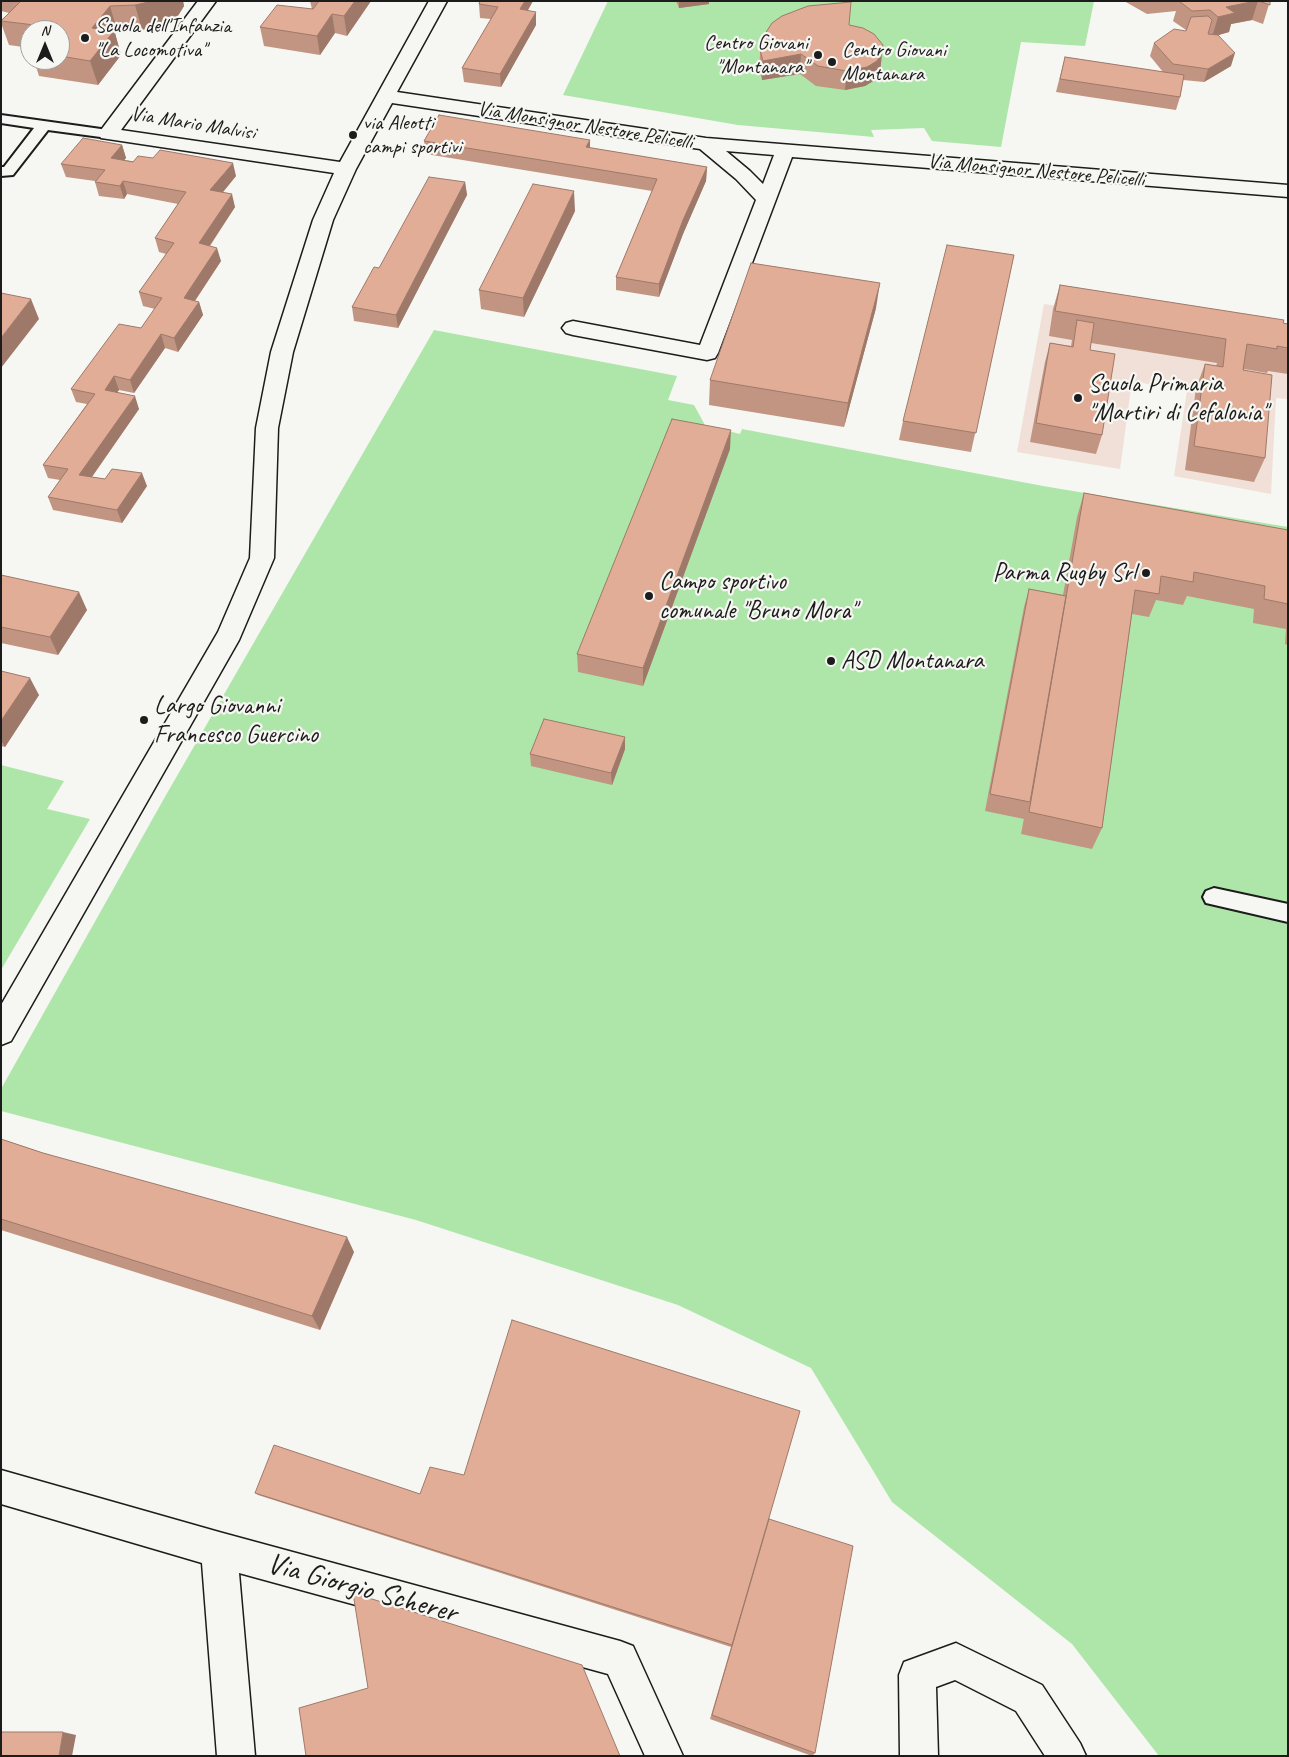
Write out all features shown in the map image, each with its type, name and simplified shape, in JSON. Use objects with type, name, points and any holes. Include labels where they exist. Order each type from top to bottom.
[{"type":"street","name":"Via Mario Malvisi","points":[[207,1],[108,134],[346,169]]},
{"type":"street","points":[[1,1032],[230,633],[262,558],[267,428],[282,352],[323,220],[346,169],[438,1]]},
{"type":"street","name":"Via Monsignor Nestore Pelicelli","points":[[385,96],[706,144],[1288,191]]},
{"type":"street","points":[[706,144],[743,175],[767,199]]},
{"type":"street","points":[[573,328],[708,353],[785,151]]},
{"type":"street","name":"Via Giorgio Scherer","points":[[1,1487],[219,1550],[620,1659],[664,1756]]},
{"type":"street","points":[[219,1550],[236,1756]]},
{"type":"street","points":[[919,1756],[917,1675],[956,1661],[1029,1698],[1067,1756]]},
{"type":"lane","points":[[1,120],[108,134]]},
{"type":"lane","points":[[1,171],[8,172],[43,126]]},
{"type":"lane","points":[[1214,898],[1288,913]]},
{"type":"shaded area","name":"Scuola Primaria \"Martiri di Cefalonia\"","points":[[1044,304],[1288,342],[1288,399],[1276,398],[1271,494],[1174,476],[1187,391],[1132,381],[1120,469],[1017,452]]},
{"type":"green space","points":[[608,1],[1094,1],[1085,46],[1021,42],[1001,147],[932,141],[924,128],[871,130],[874,137],[738,125],[563,95]]},
{"type":"green space","points":[[434,330],[677,376],[668,400],[694,405],[705,425],[740,434],[742,429],[1043,486],[1288,527],[1288,1756],[1159,1756],[1072,1644],[892,1502],[811,1368],[678,1305],[416,1220],[1,1111],[1,1089],[166,795]]},
{"type":"green space","points":[[1,765],[64,781],[47,809],[90,819],[1,970]]},
{"type":"building","points":[[21,1],[153,1],[135,5],[110,6],[92,28],[114,31],[90,61],[70,58],[70,20],[20,20],[20,23],[1,21]]},
{"type":"building","points":[[319,1],[355,1],[344,16],[332,14],[317,36],[260,27],[277,5],[313,9]]},
{"type":"building","points":[[480,1],[525,1],[520,9],[536,12],[500,74],[462,68],[498,7],[479,4]]},
{"type":"building","points":[[1179,1],[1256,1],[1226,7],[1235,13],[1218,17],[1210,10],[1192,11]]},
{"type":"building","points":[[1259,1],[1270,1],[1270,5]]},
{"type":"building","points":[[851,2],[849,25],[863,28],[874,34],[883,45],[882,53],[877,61],[867,67],[847,71],[818,66],[801,54],[763,61],[760,50],[761,40],[772,23],[782,16],[808,6]]},
{"type":"building","points":[[1208,16],[1212,20],[1208,34],[1218,35],[1235,53],[1208,69],[1173,64],[1154,43],[1174,29],[1186,31],[1191,17]]},
{"type":"building","points":[[1065,57],[1184,75],[1180,97],[1060,79]]},
{"type":"building","points":[[439,115],[590,140],[586,147],[707,167],[683,220],[659,284],[616,277],[657,179],[424,141]]},
{"type":"building","points":[[83,138],[122,145],[111,158],[133,162],[138,156],[153,158],[160,150],[233,163],[210,190],[232,194],[199,243],[217,248],[184,298],[199,302],[174,338],[161,334],[130,380],[114,376],[105,390],[135,396],[79,475],[105,479],[112,469],[142,473],[117,510],[48,497],[68,469],[43,465],[95,394],[71,389],[119,324],[141,328],[162,298],[139,292],[174,243],[155,238],[186,192],[123,181],[120,186],[95,182],[105,170],[61,164]]},
{"type":"building","points":[[429,177],[465,182],[396,315],[352,307],[374,267],[379,268]]},
{"type":"building","points":[[533,184],[574,191],[523,298],[479,290]]},
{"type":"building","points":[[947,245],[1014,255],[976,433],[903,421]]},
{"type":"building","points":[[751,263],[880,283],[848,403],[710,380]]},
{"type":"building","points":[[1060,285],[1284,320],[1283,323],[1288,324],[1288,348],[1277,346],[1277,349],[1247,344],[1243,370],[1272,375],[1265,458],[1194,446],[1205,364],[1223,367],[1226,339],[1055,311]]},
{"type":"building","points":[[1,293],[31,299],[1,338]]},
{"type":"building","points":[[1077,320],[1094,323],[1090,350],[1115,354],[1102,435],[1036,423],[1050,343],[1073,347]]},
{"type":"building","points":[[672,419],[731,430],[643,668],[577,654]]},
{"type":"building","points":[[1084,493],[1288,530],[1288,604],[1264,599],[1265,586],[1194,572],[1193,582],[1161,576],[1159,594],[1135,590],[1102,828],[1029,812]]},
{"type":"building","points":[[1,575],[79,592],[50,637],[1,627]]},
{"type":"building","points":[[1029,589],[1066,596],[1030,802],[990,794]]},
{"type":"building","points":[[1,671],[30,678],[1,721]]},
{"type":"building","points":[[544,719],[625,737],[611,773],[530,754]]},
{"type":"building","points":[[1,1139],[43,1153],[347,1237],[312,1316],[1,1219]]},
{"type":"building","points":[[512,1320],[800,1411],[732,1645],[255,1493],[274,1445],[420,1494],[430,1467],[464,1475]]},
{"type":"building","points":[[769,1519],[853,1546],[815,1753],[712,1715]]},
{"type":"building","points":[[353,1593],[582,1665],[620,1756],[306,1756],[299,1708],[368,1688]]},
{"type":"building","points":[[1,1732],[63,1732],[59,1756],[1,1756]]},
{"type":"place","name":"Scuola dell'Infanzia \"La Locomotiva\"","points":[[85,38]]},
{"type":"place","name":"Centro Giovani \"Montanara\"","points":[[818,55]]},
{"type":"place","name":"Centro Giovani Montanara","points":[[832,62]]},
{"type":"place","name":"via Aleotti campi sportivi","points":[[353,135]]},
{"type":"place","name":"Scuola Primaria \"Martiri di Cefalonia\"","points":[[1078,398]]},
{"type":"place","name":"Parma Rugby Srl","points":[[1146,573]]},
{"type":"place","name":"Campo sportivo comunale \"Bruno Mora\"","points":[[649,596]]},
{"type":"place","name":"ASD Montanara","points":[[831,661]]},
{"type":"place","name":"Largo Giovanni Francesco Guercino","points":[[144,720]]}]
